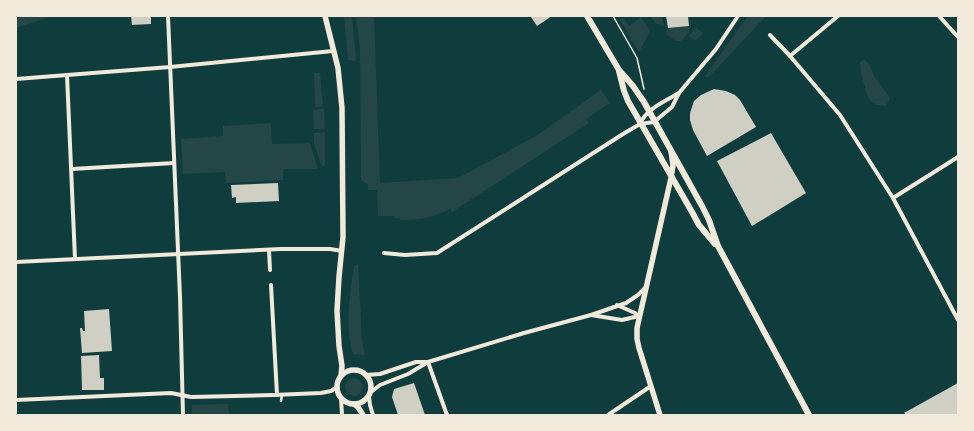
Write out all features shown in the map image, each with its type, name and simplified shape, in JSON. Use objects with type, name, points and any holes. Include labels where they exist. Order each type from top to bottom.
[{"type":"main road","points":[[587,16],[619,70],[644,102],[707,216],[718,246],[810,415]]},
{"type":"main road","points":[[619,70],[624,91],[640,124],[700,225],[718,246]]},
{"type":"street","points":[[168,16],[180,297],[183,415]]},
{"type":"street","points":[[324,16],[339,74],[342,108],[343,223],[337,311],[342,366],[337,391],[341,398],[348,403],[354,404],[363,402],[380,385],[408,374],[428,362],[590,315],[632,299],[646,287]]},
{"type":"street","points":[[384,253],[405,255],[437,253],[640,124],[654,122],[672,107],[679,93],[716,49],[738,16]]},
{"type":"street","points":[[790,56],[838,16]]},
{"type":"street","points":[[939,16],[958,38]]},
{"type":"street","points":[[770,35],[790,56],[840,115],[893,198],[958,320]]},
{"type":"street","points":[[16,79],[170,67],[334,51]]},
{"type":"street","points":[[67,75],[75,259]]},
{"type":"street","points":[[640,124],[648,111],[679,93]]},
{"type":"street","points":[[660,415],[637,338],[639,316],[671,178],[673,165],[671,151]]},
{"type":"street","points":[[893,198],[958,157]]},
{"type":"street","points":[[72,169],[174,163]]},
{"type":"street","points":[[16,262],[269,250],[330,248],[342,250]]},
{"type":"street","points":[[269,250],[270,270]]},
{"type":"street","points":[[271,285],[279,395]]},
{"type":"street","points":[[617,305],[639,316]]},
{"type":"street","points":[[590,315],[622,320],[639,316]]},
{"type":"street","points":[[366,375],[380,374],[416,362],[428,362]]},
{"type":"street","points":[[428,362],[447,415]]},
{"type":"street","points":[[341,375],[347,371],[354,370],[360,371],[366,375],[371,385],[370,405],[374,415]]},
{"type":"street","points":[[608,415],[651,386]]},
{"type":"street","points":[[16,400],[171,393],[191,397],[321,394],[337,387]]},
{"type":"street","points":[[341,398],[342,415]]},
{"type":"street","points":[[354,404],[359,408],[363,415]]},
{"type":"lane","points":[[279,395],[281,401]]},
{"type":"path","points":[[613,16],[637,58],[644,85],[644,102]]},
{"type":"shaded area","points":[[16,16],[53,16],[16,28]]},
{"type":"shaded area","points":[[344,16],[352,16],[356,61],[348,60]]},
{"type":"shaded area","points":[[356,16],[374,16],[380,183],[458,178],[536,136],[601,90],[610,103],[586,119],[589,123],[452,212],[450,209],[431,216],[407,220],[400,220],[400,218],[395,218],[395,216],[378,216],[377,190],[368,190],[368,184],[361,180],[360,49]]},
{"type":"shaded area","points":[[653,16],[662,16],[664,26],[656,24],[652,19]]},
{"type":"shaded area","points":[[748,16],[766,16],[708,78],[705,76]]},
{"type":"shaded area","points":[[641,17],[650,31],[639,52],[620,20],[623,18],[629,26]]},
{"type":"shaded area","points":[[689,26],[689,32],[681,41],[676,41],[666,34],[668,28]]},
{"type":"shaded area","points":[[696,28],[703,33],[696,41],[689,36]]},
{"type":"shaded area","points":[[864,60],[869,64],[874,76],[890,99],[886,106],[876,104],[868,97],[860,68],[860,62]]},
{"type":"shaded area","points":[[314,73],[320,73],[323,106],[315,107]]},
{"type":"shaded area","points":[[324,109],[325,129],[314,129],[313,110]]},
{"type":"shaded area","points":[[271,123],[272,144],[310,143],[318,169],[283,169],[283,180],[226,183],[225,172],[183,174],[181,139],[223,136],[223,126]]},
{"type":"shaded area","points":[[325,132],[325,166],[322,167],[314,143],[314,133]]},
{"type":"shaded area","points":[[358,264],[362,340],[365,355],[353,354],[349,333],[351,287],[354,266]]},
{"type":"shaded area","points":[[350,378],[358,378],[363,383],[361,394],[358,396],[350,396],[345,391],[345,383]]},
{"type":"shaded area","points":[[228,404],[229,415],[192,415],[192,405]]},
{"type":"building","points":[[131,16],[151,16],[151,24],[132,25]]},
{"type":"building","points":[[552,16],[537,26],[531,17]]},
{"type":"building","points":[[666,16],[688,16],[689,26],[668,28]]},
{"type":"building","points":[[714,89],[726,91],[735,95],[740,100],[756,127],[707,156],[693,130],[690,120],[690,113],[694,101],[701,95]]},
{"type":"building","points":[[771,133],[806,193],[752,226],[717,161]]},
{"type":"building","points":[[278,183],[279,201],[236,203],[236,197],[232,198],[231,185]]},
{"type":"building","points":[[109,309],[112,351],[82,353],[80,328],[85,331],[84,311]]},
{"type":"building","points":[[99,355],[100,378],[104,378],[104,390],[82,390],[81,356]]},
{"type":"building","points":[[414,383],[425,415],[398,415],[392,397],[394,389]]},
{"type":"building","points":[[958,383],[958,415],[906,415],[904,413]]}]
